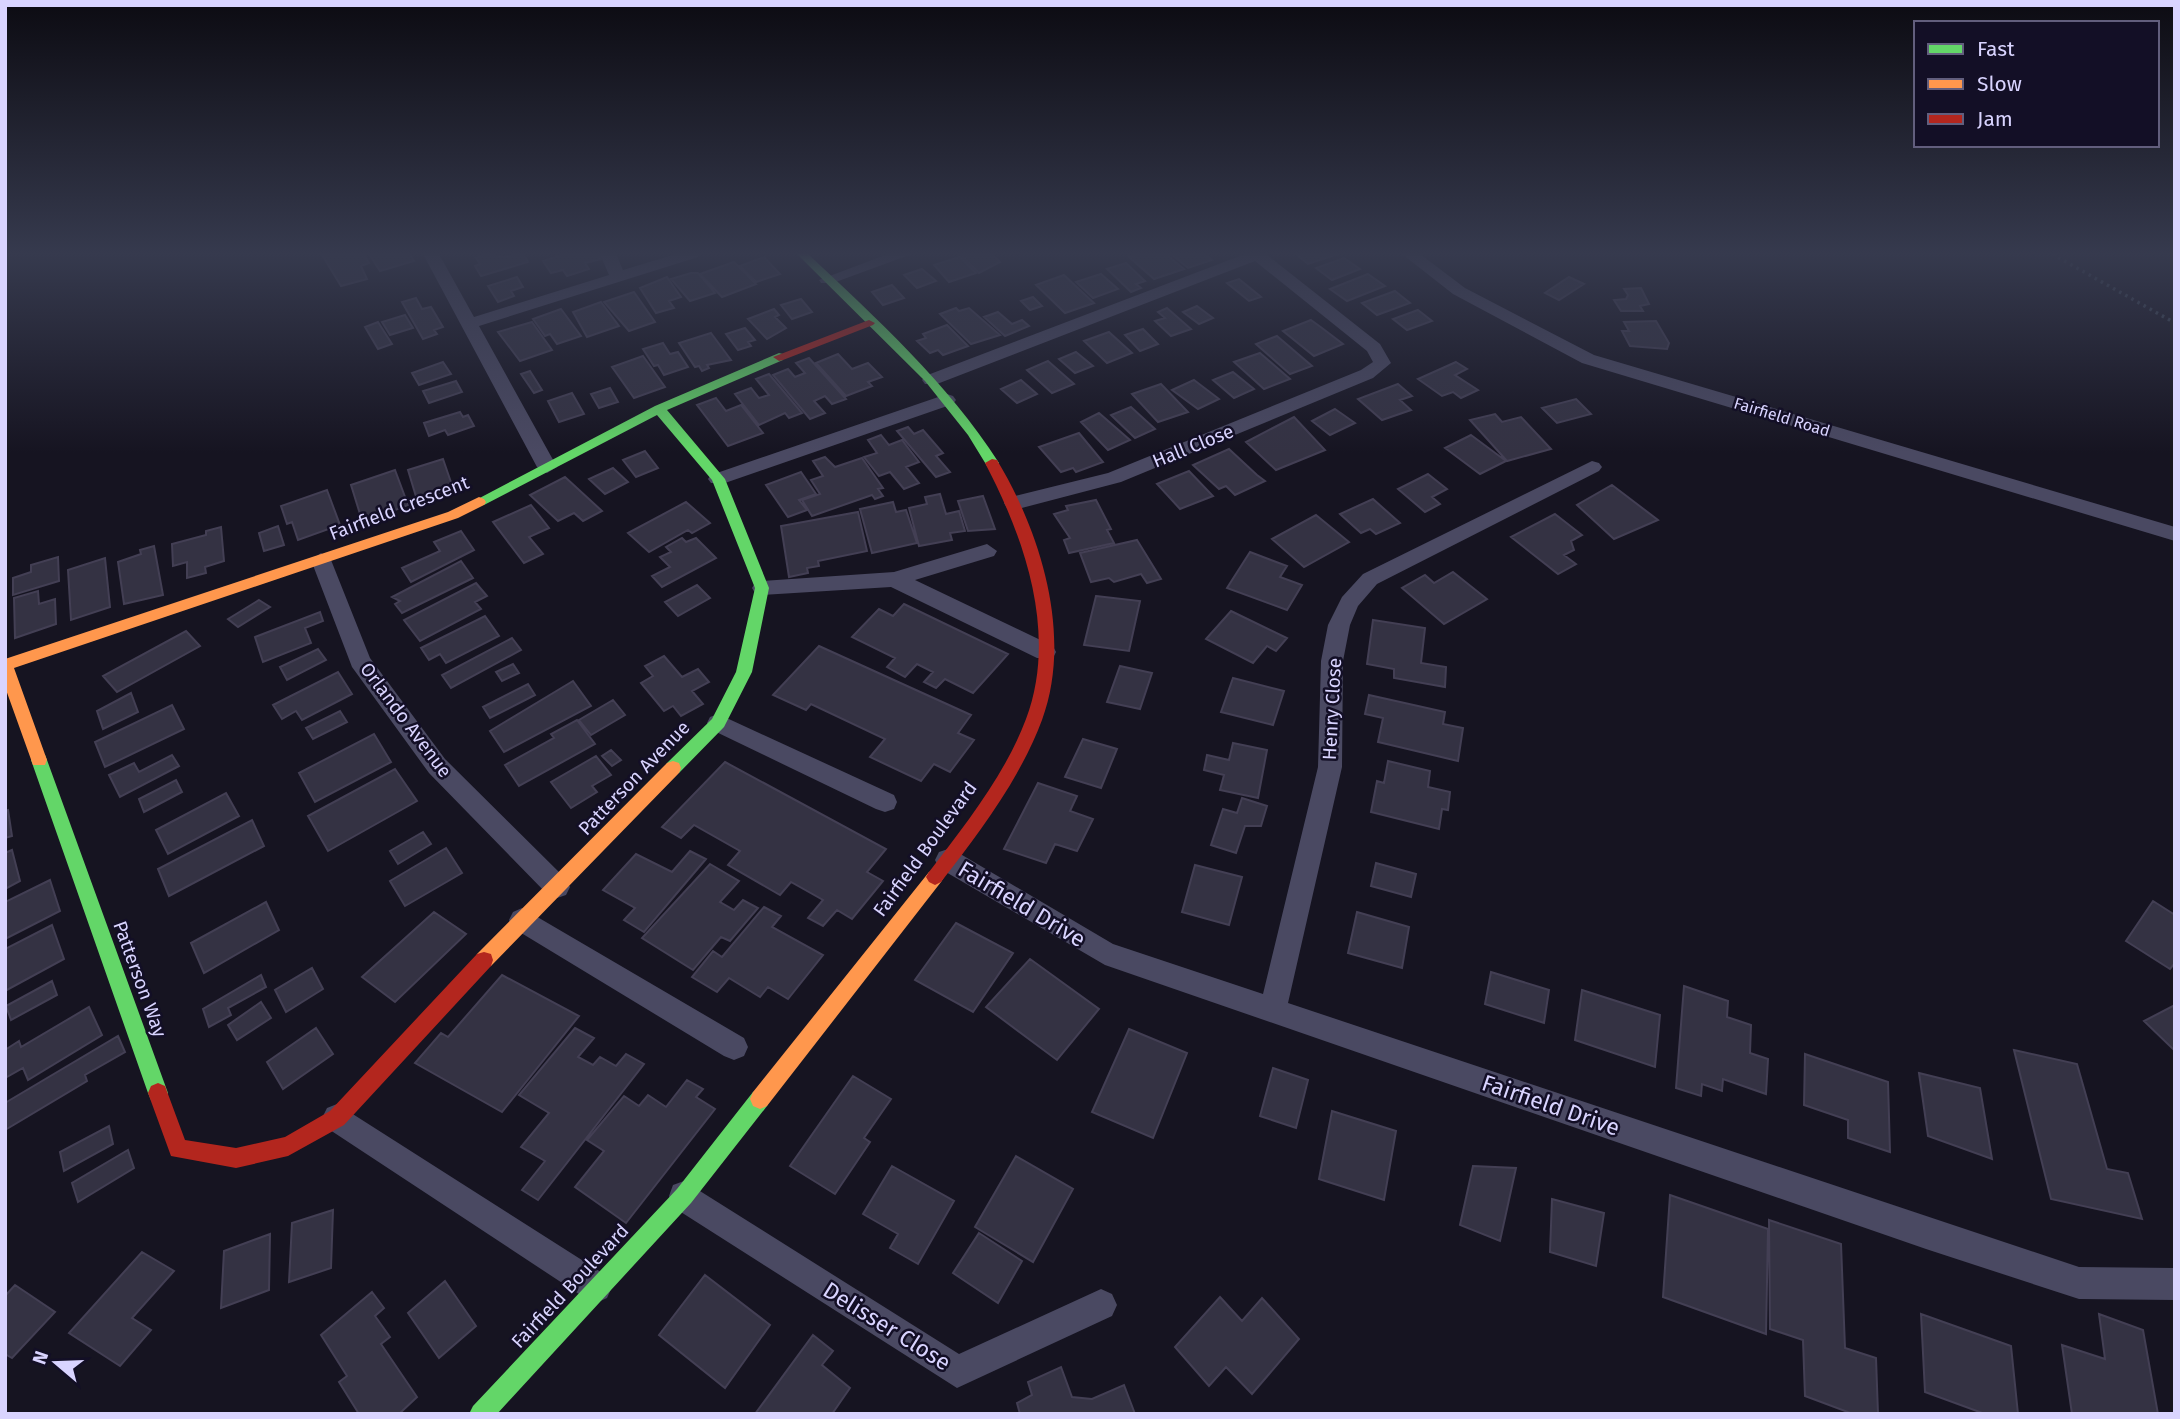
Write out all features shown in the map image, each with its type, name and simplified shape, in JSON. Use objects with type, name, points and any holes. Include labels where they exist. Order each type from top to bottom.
[{"type":"street","points":[[466,320],[547,467]]},
{"type":"street","points":[[468,324],[480,320]]},
{"type":"street","name":"Fairfield Boulevard","points":[[481,1414],[596,1287],[684,1196],[948,860],[1024,744],[1040,699],[1045,652],[1040,586],[1014,503],[979,441],[931,380],[866,320]]},
{"type":"street","points":[[931,380],[1085,320]]},
{"type":"street","name":"Hall Close","points":[[1014,503],[1114,478],[1367,374],[1382,363],[1374,348],[1339,320]]},
{"type":"street","name":"Fairfield Road","points":[[1514,320],[1588,359],[2175,534]]},
{"type":"street","name":"Fairfield Crescent","points":[[5,664],[453,515],[659,409],[758,365],[869,323]]},
{"type":"street","points":[[718,478],[947,400]]},
{"type":"street","points":[[659,409],[718,478],[762,588],[894,579],[987,551]]},
{"type":"street","name":"Henry Close","points":[[1273,1008],[1330,766],[1332,660],[1339,625],[1349,602],[1370,579],[1592,467]]},
{"type":"street","name":"Orlando Avenue","points":[[321,560],[360,661],[438,766],[557,887]]},
{"type":"street","points":[[894,579],[1045,652]]},
{"type":"street","name":"Patterson Avenue","points":[[337,1118],[522,920],[718,723],[744,672],[762,588]]},
{"type":"street","name":"Patterson Way","points":[[5,664],[178,1149],[236,1158],[288,1146],[337,1118]]},
{"type":"street","points":[[718,723],[885,802]]},
{"type":"street","name":"Fairfield Drive","points":[[948,860],[1105,953],[1273,1008],[1913,1230],[2079,1283],[2175,1284]]},
{"type":"street","points":[[522,920],[734,1047]]},
{"type":"street","points":[[337,1118],[596,1287]]},
{"type":"street","name":"Delisser Close","points":[[684,1196],[957,1372],[1101,1305]]},
{"type":"building","points":[[408,320],[413,328],[390,335],[382,322]]},
{"type":"building","points":[[412,320],[439,320],[443,327],[434,330],[437,334],[423,339]]},
{"type":"building","points":[[534,320],[569,320],[581,336],[557,344],[550,334],[545,336]]},
{"type":"building","points":[[578,320],[615,320],[619,326],[587,337]]},
{"type":"building","points":[[620,320],[655,322],[629,331]]},
{"type":"building","points":[[749,320],[778,320],[786,328],[767,339]]},
{"type":"building","points":[[946,320],[983,320],[1000,335],[971,344]]},
{"type":"building","points":[[988,320],[1008,320],[1012,324],[1022,320],[1029,326],[1005,336]]},
{"type":"building","points":[[1181,320],[1191,329],[1171,336],[1155,321]]},
{"type":"building","points":[[1311,320],[1343,344],[1314,356],[1283,331]]},
{"type":"building","points":[[1395,320],[1432,321],[1407,330]]},
{"type":"building","points":[[1656,321],[1669,343],[1667,349],[1630,346],[1622,331],[1629,331],[1624,322]]},
{"type":"building","points":[[378,322],[392,344],[378,349],[365,327]]},
{"type":"building","points":[[532,322],[552,350],[520,361],[498,332]]},
{"type":"building","points":[[947,325],[968,346],[943,355],[938,350],[930,353],[917,341],[926,338],[923,334]]},
{"type":"building","points":[[745,328],[755,340],[748,342],[751,346],[738,350],[726,334]]},
{"type":"building","points":[[1143,329],[1158,344],[1140,351],[1125,335]]},
{"type":"building","points":[[1109,332],[1132,353],[1107,363],[1084,341]]},
{"type":"building","points":[[711,333],[731,360],[707,365],[709,368],[702,371],[699,366],[695,367],[679,343]]},
{"type":"building","points":[[1277,336],[1312,366],[1290,374],[1256,344]]},
{"type":"building","points":[[663,343],[670,354],[678,352],[688,367],[664,375],[658,365],[654,366],[643,349]]},
{"type":"building","points":[[1076,352],[1093,366],[1075,373],[1059,359]]},
{"type":"building","points":[[1260,353],[1290,379],[1264,389],[1234,362]]},
{"type":"building","points":[[838,354],[852,369],[868,363],[882,377],[868,382],[872,386],[846,396],[816,363]]},
{"type":"building","points":[[643,356],[665,387],[634,398],[612,367]]},
{"type":"building","points":[[809,358],[846,399],[832,404],[825,396],[814,401],[825,413],[810,419],[773,375],[788,369],[795,377],[805,373],[796,363]]},
{"type":"building","points":[[1048,361],[1074,384],[1052,393],[1027,370]]},
{"type":"building","points":[[443,362],[451,374],[419,385],[412,373]]},
{"type":"building","points":[[1456,362],[1467,369],[1455,375],[1478,390],[1461,398],[1453,392],[1442,396],[1418,379]]},
{"type":"building","points":[[530,371],[542,390],[534,393],[521,374]]},
{"type":"building","points":[[1233,372],[1254,389],[1234,398],[1213,380]]},
{"type":"building","points":[[769,374],[802,413],[789,418],[785,413],[759,425],[735,394],[751,388],[759,398],[769,395],[756,379]]},
{"type":"building","points":[[1021,380],[1037,394],[1017,403],[1001,389]]},
{"type":"building","points":[[1194,380],[1219,399],[1198,409],[1172,390]]},
{"type":"building","points":[[456,381],[462,392],[429,403],[423,391]]},
{"type":"building","points":[[1161,384],[1188,412],[1158,422],[1132,394]]},
{"type":"building","points":[[1398,384],[1412,396],[1400,400],[1411,410],[1382,420],[1358,399]]},
{"type":"building","points":[[610,388],[618,402],[599,408],[591,394]]},
{"type":"building","points":[[572,393],[584,414],[559,422],[548,401]]},
{"type":"building","points":[[716,398],[726,411],[741,405],[763,433],[728,446],[697,405]]},
{"type":"building","points":[[1576,399],[1591,414],[1557,423],[1542,408]]},
{"type":"building","points":[[1131,407],[1155,429],[1135,438],[1111,415]]},
{"type":"building","points":[[1335,409],[1355,423],[1330,435],[1312,421]]},
{"type":"building","points":[[460,412],[463,417],[468,415],[474,426],[448,435],[445,430],[429,436],[424,423]]},
{"type":"building","points":[[1099,413],[1130,440],[1108,450],[1081,422]]},
{"type":"building","points":[[1495,414],[1502,422],[1521,417],[1551,449],[1507,461],[1470,420]]},
{"type":"building","points":[[1294,417],[1325,450],[1276,470],[1246,442]]},
{"type":"building","points":[[908,427],[914,434],[923,430],[943,453],[936,456],[950,472],[936,477],[897,431]]},
{"type":"building","points":[[1079,433],[1103,462],[1076,472],[1073,468],[1061,472],[1039,447]]},
{"type":"building","points":[[881,435],[889,445],[902,440],[919,462],[906,467],[919,483],[904,489],[890,472],[879,476],[864,457],[877,453],[868,440]]},
{"type":"building","points":[[1471,435],[1506,461],[1480,474],[1445,448]]},
{"type":"building","points":[[1229,449],[1265,481],[1235,495],[1226,486],[1219,489],[1193,465]]},
{"type":"building","points":[[645,451],[658,468],[636,477],[623,460]]},
{"type":"building","points":[[825,457],[835,467],[862,458],[883,488],[878,489],[883,496],[875,499],[872,495],[812,516],[802,500],[820,494],[811,480],[823,476],[813,461]]},
{"type":"building","points":[[443,459],[453,488],[417,500],[408,470]]},
{"type":"building","points":[[613,468],[628,482],[605,494],[589,479]]},
{"type":"building","points":[[395,470],[408,505],[367,521],[364,513],[360,514],[351,485]]},
{"type":"building","points":[[1189,471],[1213,496],[1180,509],[1157,484]]},
{"type":"building","points":[[801,472],[816,494],[799,500],[807,510],[788,517],[766,485]]},
{"type":"building","points":[[1428,474],[1447,489],[1432,497],[1440,504],[1425,512],[1398,489]]},
{"type":"building","points":[[565,477],[602,511],[583,521],[574,513],[558,521],[530,495]]},
{"type":"building","points":[[1612,485],[1658,520],[1614,539],[1577,505]]},
{"type":"building","points":[[327,490],[340,525],[298,540],[292,522],[287,524],[281,506]]},
{"type":"building","points":[[940,494],[946,514],[959,511],[965,531],[950,533],[952,540],[919,546],[909,508],[927,504],[925,497]]},
{"type":"building","points":[[983,496],[995,529],[968,531],[958,501]]},
{"type":"building","points":[[1373,499],[1400,523],[1376,534],[1370,529],[1361,533],[1340,514]]},
{"type":"building","points":[[1096,500],[1111,529],[1107,530],[1114,543],[1069,553],[1064,540],[1070,538],[1054,514],[1068,510],[1066,506]]},
{"type":"building","points":[[686,502],[710,523],[692,533],[688,530],[649,552],[628,533]]},
{"type":"building","points":[[893,502],[896,512],[906,510],[917,543],[872,553],[860,509]]},
{"type":"building","points":[[531,505],[549,528],[529,537],[543,554],[524,563],[493,522]]},
{"type":"building","points":[[858,512],[867,551],[818,561],[819,566],[807,568],[808,573],[789,577],[781,526]]},
{"type":"building","points":[[1555,514],[1582,535],[1571,541],[1574,550],[1564,555],[1576,564],[1558,574],[1511,537]]},
{"type":"building","points":[[1316,515],[1349,542],[1304,567],[1272,539]]},
{"type":"building","points":[[278,526],[284,545],[264,551],[259,533]]},
{"type":"building","points":[[221,527],[224,561],[205,567],[206,573],[187,578],[187,562],[173,566],[172,544],[206,535],[206,531]]},
{"type":"building","points":[[461,531],[474,550],[411,582],[402,568],[440,551],[434,542]]},
{"type":"building","points":[[682,538],[686,542],[696,538],[716,558],[662,587],[652,576],[670,567],[660,557],[671,552],[666,547]]},
{"type":"building","points":[[1137,540],[1161,579],[1147,583],[1141,574],[1114,582],[1109,578],[1091,582],[1080,553]]},
{"type":"building","points":[[154,546],[163,595],[124,604],[118,562]]},
{"type":"building","points":[[1250,552],[1287,566],[1280,577],[1302,585],[1287,610],[1227,588]]},
{"type":"building","points":[[58,557],[59,581],[13,595],[13,578],[31,572],[31,565]]},
{"type":"building","points":[[105,558],[110,607],[71,620],[68,570]]},
{"type":"building","points":[[461,561],[473,578],[402,613],[395,604],[400,601],[392,597]]},
{"type":"building","points":[[1453,572],[1487,599],[1444,624],[1402,588],[1425,575],[1434,583]]},
{"type":"building","points":[[476,583],[487,596],[475,602],[481,609],[420,641],[404,620]]},
{"type":"building","points":[[697,585],[710,598],[678,616],[665,602]]},
{"type":"building","points":[[38,591],[39,604],[55,599],[56,624],[15,638],[14,598]]},
{"type":"building","points":[[1096,596],[1140,601],[1129,651],[1084,645]]},
{"type":"building","points":[[259,600],[270,607],[238,627],[228,619]]},
{"type":"building","points":[[904,604],[1008,654],[973,693],[945,679],[936,688],[924,682],[933,672],[917,664],[905,677],[887,667],[895,658],[852,637],[879,609],[893,616]]},
{"type":"building","points":[[1231,611],[1287,638],[1276,651],[1267,646],[1253,663],[1206,639]]},
{"type":"building","points":[[320,612],[323,621],[305,628],[311,643],[263,662],[255,637]]},
{"type":"building","points":[[485,616],[499,636],[446,663],[440,654],[429,660],[421,648]]},
{"type":"building","points":[[1373,620],[1425,628],[1421,663],[1446,667],[1445,687],[1394,678],[1394,669],[1367,664]]},
{"type":"building","points":[[186,631],[200,646],[117,692],[103,676]]},
{"type":"building","points":[[512,638],[521,650],[451,688],[442,675]]},
{"type":"building","points":[[819,646],[971,715],[958,733],[974,740],[950,772],[934,764],[921,781],[870,757],[885,739],[811,704],[806,710],[773,695]]},
{"type":"building","points":[[318,649],[326,660],[287,680],[280,667]]},
{"type":"building","points":[[664,656],[682,677],[698,669],[709,682],[692,691],[703,704],[681,716],[673,706],[664,711],[641,683],[653,676],[645,666]]},
{"type":"building","points":[[513,664],[519,673],[502,681],[496,672]]},
{"type":"building","points":[[1120,666],[1152,673],[1140,709],[1107,702]]},
{"type":"building","points":[[338,672],[352,694],[302,720],[296,711],[282,719],[273,705]]},
{"type":"building","points":[[1233,678],[1284,691],[1273,725],[1221,712]]},
{"type":"building","points":[[573,681],[591,706],[504,752],[490,731]]},
{"type":"building","points":[[528,684],[535,695],[490,718],[483,707]]},
{"type":"building","points":[[131,693],[138,712],[103,729],[97,711]]},
{"type":"building","points":[[1369,695],[1445,712],[1443,724],[1463,728],[1458,761],[1378,742],[1383,718],[1365,714]]},
{"type":"building","points":[[613,700],[625,715],[591,735],[579,720]]},
{"type":"building","points":[[172,705],[184,729],[105,767],[95,742]]},
{"type":"building","points":[[340,711],[347,722],[313,739],[306,728]]},
{"type":"building","points":[[577,720],[595,744],[519,786],[505,765],[554,738],[551,734]]},
{"type":"building","points":[[374,734],[391,762],[315,802],[299,773]]},
{"type":"building","points":[[1083,739],[1117,749],[1101,788],[1065,777]]},
{"type":"building","points":[[1233,743],[1267,750],[1258,798],[1220,790],[1224,775],[1204,770],[1207,755],[1229,760]]},
{"type":"building","points":[[611,750],[621,760],[612,766],[602,756]]},
{"type":"building","points":[[172,755],[179,766],[120,797],[109,775],[134,763],[139,772]]},
{"type":"building","points":[[596,756],[611,775],[592,786],[597,792],[571,808],[551,782]]},
{"type":"building","points":[[1388,761],[1430,771],[1428,787],[1450,792],[1448,810],[1442,809],[1439,829],[1371,812],[1377,781],[1384,783]]},
{"type":"building","points":[[725,762],[886,849],[867,872],[883,881],[852,919],[837,910],[823,926],[808,918],[823,900],[791,882],[780,895],[728,865],[740,851],[694,825],[681,838],[662,827]]},
{"type":"building","points":[[395,769],[417,801],[328,851],[308,816]]},
{"type":"building","points":[[176,780],[182,792],[144,812],[139,799]]},
{"type":"building","points":[[1038,783],[1077,796],[1070,811],[1093,819],[1077,851],[1055,844],[1046,863],[1004,849]]},
{"type":"building","points":[[226,793],[239,816],[168,854],[156,830]]},
{"type":"building","points":[[1242,798],[1267,806],[1261,826],[1245,826],[1236,853],[1211,845],[1223,809],[1237,813]]},
{"type":"building","points":[[8,810],[12,836],[5,838],[5,811]]},
{"type":"building","points":[[252,820],[264,846],[169,896],[158,869]]},
{"type":"building","points":[[423,832],[431,844],[398,864],[390,851]]},
{"type":"building","points":[[446,848],[462,873],[405,906],[390,881]]},
{"type":"building","points":[[12,850],[20,881],[5,889],[5,853]]},
{"type":"building","points":[[690,851],[706,859],[644,932],[624,920],[635,908],[603,890],[636,854],[672,872]]},
{"type":"building","points":[[1376,863],[1416,874],[1411,897],[1371,886]]},
{"type":"building","points":[[710,864],[739,881],[720,902],[734,910],[743,900],[758,908],[730,941],[721,937],[693,970],[642,938]]},
{"type":"building","points":[[1195,865],[1242,877],[1229,925],[1182,912]]},
{"type":"building","points":[[50,880],[60,911],[5,939],[5,902]]},
{"type":"building","points":[[2153,901],[2175,915],[2175,963],[2170,969],[2126,941]]},
{"type":"building","points":[[266,902],[279,930],[204,973],[191,943]]},
{"type":"building","points":[[764,907],[781,916],[772,927],[823,955],[788,999],[768,987],[760,997],[729,978],[717,992],[692,977],[713,951],[722,957]]},
{"type":"building","points":[[434,912],[466,934],[395,1002],[362,977]]},
{"type":"building","points":[[1357,912],[1409,927],[1402,968],[1348,953]]},
{"type":"building","points":[[956,923],[1013,953],[973,1012],[915,980]]},
{"type":"building","points":[[52,925],[64,959],[5,991],[5,949]]},
{"type":"building","points":[[1030,959],[1099,1009],[1057,1060],[986,1007]]},
{"type":"building","points":[[312,968],[323,989],[286,1012],[275,990]]},
{"type":"building","points":[[1491,972],[1549,990],[1544,1023],[1485,1004]]},
{"type":"building","points":[[261,975],[266,987],[228,1008],[231,1015],[209,1027],[203,1009]]},
{"type":"building","points":[[502,975],[579,1016],[502,1112],[415,1063],[441,1033],[448,1037]]},
{"type":"building","points":[[52,981],[57,995],[11,1020],[6,1006]]},
{"type":"building","points":[[1684,986],[1728,1001],[1727,1017],[1751,1025],[1750,1053],[1768,1059],[1766,1094],[1723,1079],[1722,1091],[1702,1084],[1701,1096],[1676,1088]]},
{"type":"building","points":[[1582,990],[1660,1015],[1655,1067],[1575,1040]]},
{"type":"building","points":[[261,1002],[271,1018],[237,1040],[228,1025]]},
{"type":"building","points":[[2175,1005],[2175,1051],[2144,1021]]},
{"type":"building","points":[[89,1007],[102,1035],[28,1080],[23,1068],[5,1078],[5,1050],[19,1041],[21,1047]]},
{"type":"building","points":[[316,1028],[333,1054],[283,1089],[267,1062]]},
{"type":"building","points":[[575,1028],[594,1038],[578,1057],[593,1065],[600,1057],[616,1066],[626,1054],[644,1064],[538,1200],[522,1190],[545,1161],[521,1147],[549,1113],[519,1095]]},
{"type":"building","points":[[1129,1029],[1187,1053],[1153,1138],[1092,1112]]},
{"type":"building","points":[[118,1036],[125,1052],[85,1075],[87,1081],[5,1130],[5,1103]]},
{"type":"building","points":[[2014,1050],[2077,1064],[2107,1169],[2128,1173],[2142,1219],[2051,1199]]},
{"type":"building","points":[[1805,1054],[1888,1082],[1890,1152],[1848,1138],[1848,1120],[1804,1105]]},
{"type":"building","points":[[1273,1068],[1308,1080],[1296,1128],[1260,1116]]},
{"type":"building","points":[[1919,1073],[1980,1088],[1992,1159],[1928,1136]]},
{"type":"building","points":[[853,1076],[891,1099],[864,1138],[870,1142],[835,1194],[790,1166]]},
{"type":"building","points":[[687,1080],[703,1089],[696,1097],[715,1109],[626,1223],[575,1187],[604,1151],[587,1140],[624,1096],[639,1106],[648,1095],[666,1107]]},
{"type":"building","points":[[1332,1111],[1396,1131],[1384,1200],[1319,1179]]},
{"type":"building","points":[[109,1126],[113,1144],[64,1171],[60,1152]]},
{"type":"building","points":[[128,1150],[134,1168],[78,1202],[72,1183]]},
{"type":"building","points":[[1016,1156],[1073,1189],[1033,1262],[975,1227]]},
{"type":"building","points":[[892,1166],[954,1201],[918,1264],[890,1248],[898,1234],[863,1214]]},
{"type":"building","points":[[1473,1166],[1516,1168],[1500,1241],[1460,1225]]},
{"type":"building","points":[[1670,1195],[1768,1229],[1766,1334],[1663,1297]]},
{"type":"building","points":[[1552,1199],[1604,1213],[1596,1266],[1550,1252]]},
{"type":"building","points":[[333,1210],[331,1268],[289,1282],[292,1223]]},
{"type":"building","points":[[1769,1220],[1841,1244],[1845,1348],[1876,1358],[1878,1414],[1853,1414],[1805,1396],[1803,1340],[1770,1329]]},
{"type":"building","points":[[979,1233],[1022,1261],[998,1303],[953,1273]]},
{"type":"building","points":[[270,1234],[269,1290],[221,1308],[224,1251]]},
{"type":"building","points":[[142,1252],[174,1271],[132,1318],[151,1330],[120,1366],[69,1333]]},
{"type":"building","points":[[705,1275],[770,1325],[725,1388],[659,1335]]},
{"type":"building","points":[[445,1281],[476,1326],[439,1358],[408,1313]]},
{"type":"building","points":[[15,1285],[55,1312],[12,1358],[5,1354],[5,1296]]},
{"type":"building","points":[[372,1292],[384,1308],[375,1316],[390,1337],[381,1344],[417,1397],[399,1414],[359,1414],[339,1382],[347,1376],[321,1335]]},
{"type":"building","points":[[1220,1297],[1242,1321],[1262,1298],[1299,1339],[1252,1394],[1226,1367],[1209,1386],[1175,1347]]},
{"type":"building","points":[[1921,1314],[2011,1346],[2018,1414],[1985,1414],[1925,1392]]},
{"type":"building","points":[[2099,1314],[2143,1330],[2158,1414],[2072,1414],[2062,1345],[2105,1359]]},
{"type":"building","points":[[813,1335],[833,1351],[822,1365],[850,1388],[832,1414],[755,1414]]},
{"type":"building","points":[[1061,1367],[1072,1397],[1092,1399],[1124,1385],[1135,1414],[1020,1414],[1017,1403],[1032,1395],[1028,1382]]},
{"type":"traffic: fast","points":[[872,320],[952,405],[992,463]]},
{"type":"traffic: fast","points":[[479,502],[659,409],[779,357]]},
{"type":"traffic: fast","points":[[659,409],[718,479],[762,588],[744,672],[718,723],[673,768]]},
{"type":"traffic: fast","points":[[39,760],[158,1093]]},
{"type":"traffic: fast","points":[[481,1414],[684,1196],[760,1099]]},
{"type":"traffic: slow","points":[[39,760],[5,665],[453,515],[479,502]]},
{"type":"traffic: slow","points":[[484,960],[673,768]]},
{"type":"traffic: slow","points":[[760,1099],[935,877]]},
{"type":"traffic: jam","points":[[779,357],[869,323]]},
{"type":"traffic: jam","points":[[935,877],[980,816],[1011,767],[1034,720],[1045,669],[1046,638],[1037,577],[1018,518],[992,463]]},
{"type":"traffic: jam","points":[[158,1093],[178,1149],[236,1158],[288,1146],[337,1118],[484,960]]}]
